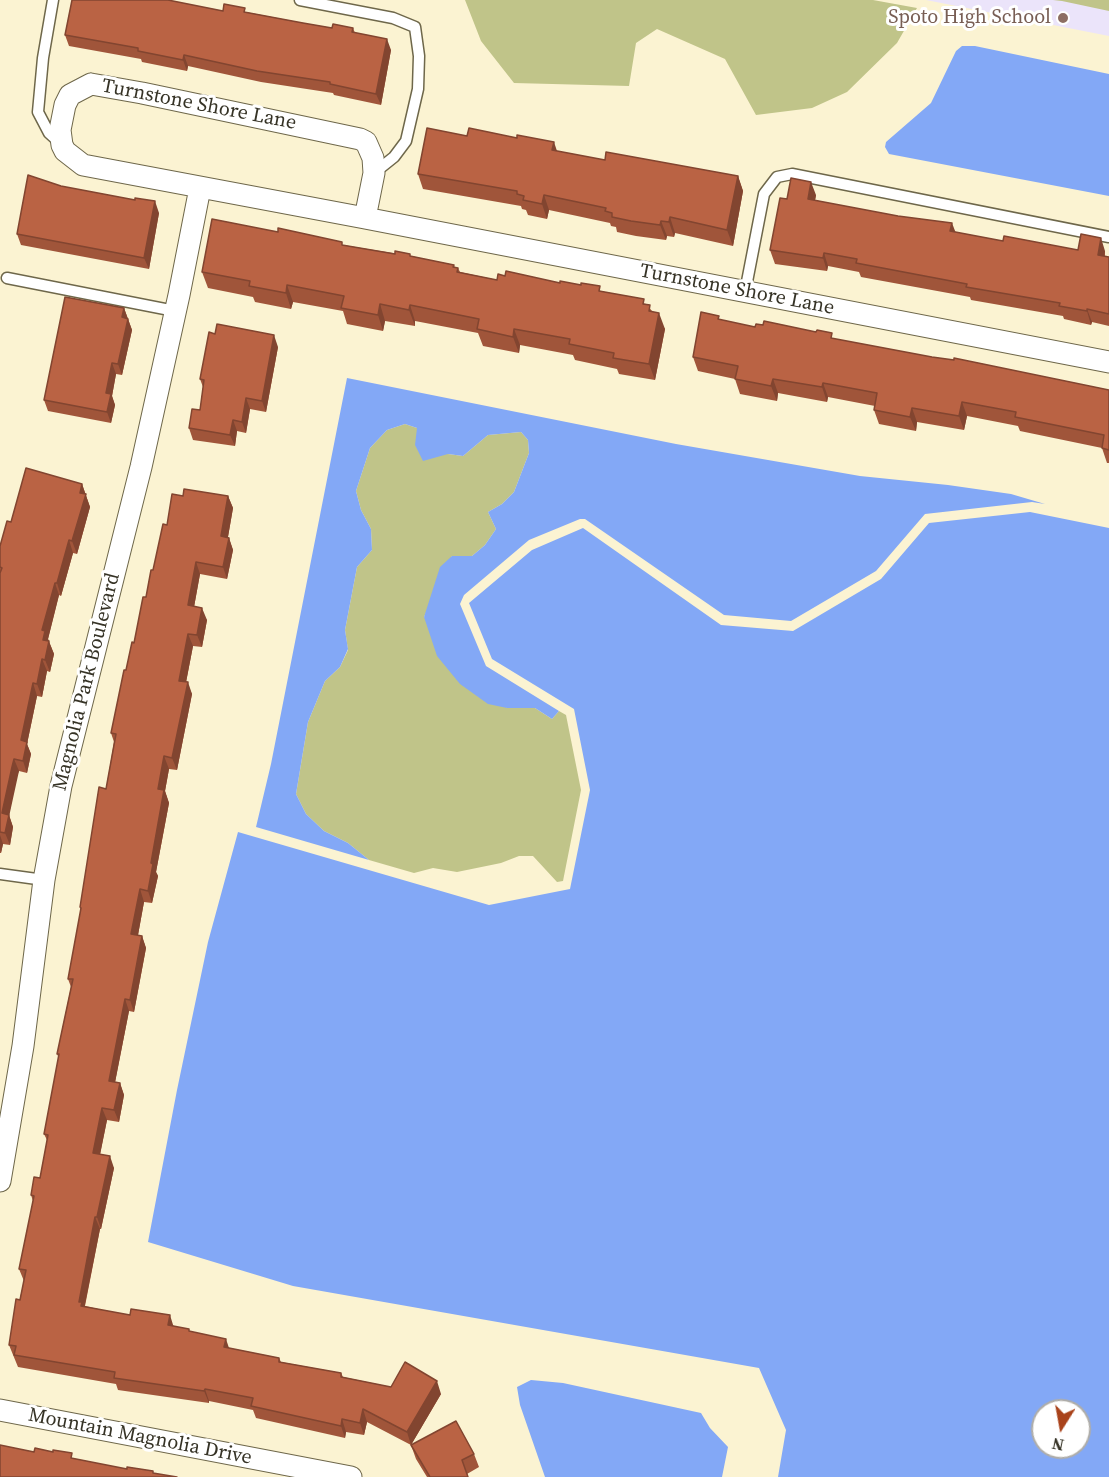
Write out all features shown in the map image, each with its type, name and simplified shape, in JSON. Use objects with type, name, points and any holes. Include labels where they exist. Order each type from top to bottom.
[{"type":"street","name":"Turnstone Shore Lane","points":[[365,218],[374,174],[371,150],[366,142],[352,136],[91,84],[70,95],[65,105],[60,130],[62,145],[69,156],[83,165],[1109,362]]},
{"type":"street","name":"Magnolia Park Boulevard","points":[[0,1181],[23,1046],[44,880],[61,786],[141,467],[200,188]]},
{"type":"street","name":"Mountain Magnolia Drive","points":[[0,1410],[351,1477]]},
{"type":"lane","points":[[53,0],[43,58],[38,112],[49,133],[62,145]]},
{"type":"lane","points":[[300,0],[393,18],[415,27],[419,56],[418,89],[406,141],[394,157],[374,174]]},
{"type":"lane","points":[[746,292],[764,194],[777,177],[792,174],[1109,237]]},
{"type":"lane","points":[[7,278],[175,311]]},
{"type":"lane","points":[[0,874],[44,880]]},
{"type":"shaded area","name":"Spoto High School","points":[[926,0],[1109,0],[1109,36]]},
{"type":"green space","points":[[465,0],[873,0],[917,8],[897,43],[847,92],[812,108],[756,115],[725,59],[657,29],[636,43],[629,86],[514,83],[481,41]]},
{"type":"green space","points":[[1053,0],[1109,0],[1109,11],[1062,1]]},
{"type":"green space","points":[[405,424],[417,428],[448,454],[463,456],[488,435],[521,432],[528,440],[529,453],[514,492],[502,504],[488,512],[496,529],[485,545],[472,556],[452,556],[424,617],[507,708],[535,708],[552,719],[559,711],[566,715],[581,790],[563,881],[557,882],[533,856],[519,856],[501,863],[457,872],[433,868],[414,873],[369,860],[348,843],[324,831],[306,814],[296,794],[308,722],[325,681],[340,667],[348,650],[345,630],[357,567],[372,550],[371,529],[361,510],[356,491],[370,448],[387,430]]},
{"type":"water","points":[[962,46],[975,46],[1109,74],[1109,196],[889,154],[885,147],[886,142],[931,103],[956,51]]},
{"type":"water","points":[[347,378],[676,444],[860,476],[1011,494],[1045,504],[1032,502],[925,514],[876,571],[791,621],[724,615],[585,519],[529,540],[464,595],[460,604],[486,666],[559,711],[552,719],[535,708],[507,708],[488,704],[460,684],[437,656],[424,617],[440,567],[452,556],[472,556],[485,545],[496,529],[488,512],[502,504],[514,492],[529,453],[528,440],[521,432],[488,435],[463,456],[448,454],[423,461],[415,445],[417,428],[405,424],[387,430],[370,448],[356,491],[361,510],[371,529],[372,550],[357,567],[345,630],[348,649],[340,667],[325,681],[308,722],[296,794],[306,814],[324,831],[348,843],[369,860],[256,827],[271,764]]},
{"type":"water","points":[[1030,512],[1109,528],[1109,1477],[778,1477],[786,1430],[759,1368],[293,1286],[148,1242],[208,942],[238,832],[489,905],[570,889],[590,790],[574,709],[492,659],[469,603],[532,550],[583,528],[721,625],[793,631],[881,579],[929,523]]},
{"type":"water","points":[[531,1380],[563,1383],[701,1413],[710,1428],[728,1447],[722,1477],[545,1477],[520,1405],[517,1387]]},
{"type":"building","points":[[72,0],[168,0],[223,11],[224,4],[245,8],[244,12],[303,23],[332,28],[333,24],[353,28],[352,32],[387,39],[376,94],[330,84],[330,82],[257,71],[184,55],[183,60],[138,51],[138,48],[65,35]]},
{"type":"building","points":[[427,128],[467,136],[469,128],[517,138],[517,135],[554,142],[552,150],[605,160],[606,152],[738,176],[727,230],[670,217],[669,222],[661,221],[660,225],[631,221],[612,217],[612,213],[605,211],[606,208],[544,195],[542,204],[523,200],[524,196],[517,194],[517,191],[418,174]]},
{"type":"building","points":[[28,175],[61,186],[135,200],[135,198],[155,201],[144,258],[17,234]]},
{"type":"building","points":[[791,178],[811,182],[808,199],[898,216],[952,223],[950,231],[1003,241],[1004,236],[1078,250],[1081,234],[1101,238],[1098,255],[1109,257],[1109,314],[1059,306],[1060,303],[966,287],[967,284],[856,263],[857,259],[824,253],[823,258],[770,250],[780,198],[787,199]]},
{"type":"building","points":[[212,219],[278,232],[278,228],[342,242],[342,245],[395,254],[395,251],[410,254],[410,256],[454,265],[453,267],[458,268],[457,272],[497,280],[498,274],[505,276],[506,271],[560,283],[560,281],[600,286],[599,291],[644,299],[643,304],[650,305],[649,311],[659,313],[649,364],[613,358],[614,353],[569,344],[570,339],[514,329],[513,337],[477,329],[479,319],[410,305],[409,310],[380,304],[378,315],[341,308],[344,296],[287,285],[286,293],[249,286],[250,281],[202,272]]},
{"type":"building","points":[[65,297],[124,308],[122,317],[128,319],[118,364],[112,363],[106,393],[111,394],[107,412],[44,400]]},
{"type":"building","points":[[701,312],[719,316],[718,319],[755,327],[756,324],[763,325],[764,321],[816,332],[817,330],[832,333],[831,338],[932,357],[954,360],[954,358],[1109,390],[1109,450],[1102,448],[1104,435],[1015,417],[1016,412],[962,402],[959,416],[912,408],[910,417],[874,410],[877,393],[823,383],[822,387],[773,379],[771,386],[735,379],[738,366],[693,357]]},
{"type":"building","points":[[217,324],[274,335],[262,401],[246,398],[242,422],[233,420],[230,435],[189,428],[192,409],[200,410],[204,380],[200,379],[209,332],[215,334]]},
{"type":"building","points":[[26,468],[82,484],[80,493],[86,494],[72,541],[69,540],[57,583],[55,583],[42,630],[45,631],[43,640],[49,641],[45,660],[42,659],[37,684],[33,683],[21,740],[27,742],[23,761],[14,759],[12,767],[2,813],[9,815],[5,833],[0,832],[0,573],[2,568],[0,567],[0,546],[7,521],[11,522]]},
{"type":"building","points":[[184,489],[228,496],[221,536],[229,538],[223,567],[196,562],[188,605],[202,608],[197,635],[188,634],[179,681],[188,682],[172,758],[164,756],[158,789],[164,790],[148,891],[140,889],[131,934],[142,936],[130,1000],[125,999],[109,1081],[120,1083],[114,1110],[102,1108],[93,1153],[110,1156],[97,1217],[95,1217],[79,1302],[82,1302],[81,1306],[130,1315],[131,1309],[170,1315],[168,1325],[226,1339],[224,1347],[279,1358],[279,1362],[341,1373],[341,1377],[391,1387],[405,1362],[437,1381],[407,1432],[363,1409],[360,1423],[342,1419],[341,1426],[251,1406],[253,1398],[205,1389],[204,1391],[114,1378],[115,1372],[14,1355],[16,1346],[9,1345],[16,1299],[20,1300],[26,1270],[19,1269],[34,1196],[31,1195],[34,1177],[40,1178],[48,1135],[44,1134],[59,1054],[57,1054],[73,979],[68,979],[99,787],[106,789],[116,734],[111,733],[124,670],[126,670],[132,642],[134,643],[143,597],[146,597],[163,524],[167,525],[172,494],[183,496]]},
{"type":"building","points":[[456,1421],[474,1454],[462,1460],[468,1477],[430,1477],[411,1445]]},
{"type":"building","points":[[0,1445],[34,1452],[35,1448],[72,1453],[71,1458],[177,1477],[0,1477]]},
{"type":"place","name":"Spoto High School","points":[[1063,18]]}]
